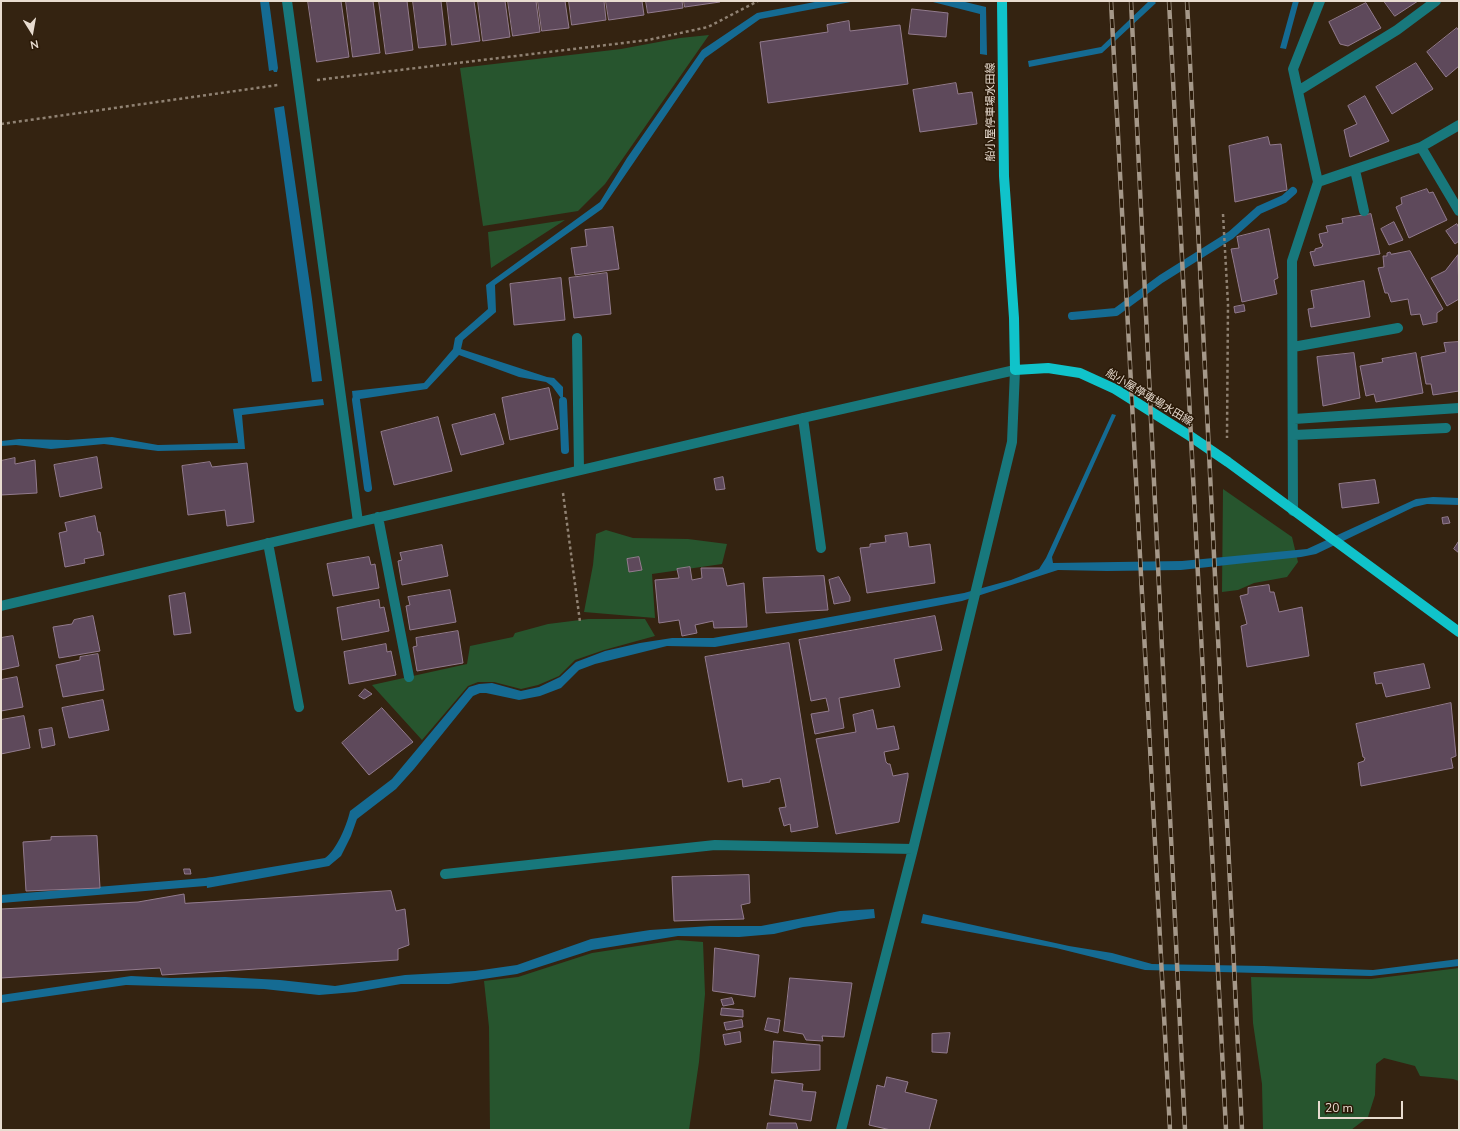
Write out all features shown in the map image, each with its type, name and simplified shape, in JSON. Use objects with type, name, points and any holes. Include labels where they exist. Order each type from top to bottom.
[{"type":"main road","name":"船小屋停車場水田線","points":[[1002,1],[1004,176],[1014,318],[1015,370],[1048,368],[1080,374],[1115,389],[1190,436],[1228,462],[1459,632]]},
{"type":"street","points":[[287,1],[358,522]]},
{"type":"street","points":[[1293,511],[1294,419],[1292,261],[1318,182],[1293,69],[1320,1]]},
{"type":"street","points":[[1298,91],[1397,30],[1436,1]]},
{"type":"street","points":[[1318,182],[1421,147],[1459,125]]},
{"type":"street","points":[[1421,147],[1459,211]]},
{"type":"street","points":[[1355,170],[1364,210]]},
{"type":"street","points":[[1293,347],[1398,328]]},
{"type":"street","points":[[577,338],[579,470]]},
{"type":"street","points":[[1,606],[579,470],[1015,370],[1012,442],[913,849],[841,1130]]},
{"type":"street","points":[[1294,419],[1459,408]]},
{"type":"street","points":[[803,418],[821,548]]},
{"type":"street","points":[[1294,435],[1446,428]]},
{"type":"street","points":[[378,517],[409,678]]},
{"type":"street","points":[[268,543],[299,707]]},
{"type":"street","points":[[445,874],[715,845],[913,849]]},
{"type":"path","points":[[1,124],[298,83],[648,40],[708,27],[758,1]]},
{"type":"path","points":[[1222,214],[1228,304],[1228,462]]},
{"type":"path","points":[[561,475],[580,622]]},
{"type":"green space","points":[[709,35],[605,184],[578,211],[483,226],[460,68],[621,49],[680,38]]},
{"type":"green space","points":[[565,220],[491,268],[488,232]]},
{"type":"green space","points":[[1223,489],[1292,537],[1298,562],[1287,577],[1254,583],[1238,590],[1222,592]]},
{"type":"green space","points":[[606,530],[633,538],[688,539],[727,544],[722,564],[652,574],[655,618],[584,612],[593,565],[596,534]]},
{"type":"green space","points":[[588,619],[645,619],[655,636],[604,650],[575,660],[559,676],[538,685],[521,689],[494,682],[478,682],[468,686],[422,740],[372,685],[467,664],[470,646],[513,637],[515,633],[548,624]]},
{"type":"green space","points":[[677,940],[703,942],[705,994],[699,1062],[689,1130],[490,1130],[489,1027],[484,981],[518,977],[592,953]]},
{"type":"green space","points":[[1459,968],[1459,1081],[1453,1079],[1420,1076],[1415,1066],[1384,1058],[1376,1064],[1375,1095],[1368,1117],[1351,1130],[1263,1130],[1262,1084],[1253,1023],[1251,977],[1371,979]]},
{"type":"water","points":[[260,1],[269,1],[278,68],[277,72],[274,72],[273,70],[269,71]]},
{"type":"water","points":[[820,1],[856,1],[760,19],[705,58],[602,209],[495,285],[496,312],[463,340],[461,349],[554,378],[563,387],[563,401],[552,386],[546,382],[519,377],[459,355],[427,389],[353,400],[352,391],[424,383],[453,349],[455,338],[488,309],[486,285],[600,202],[627,158],[702,50],[757,13]]},
{"type":"water","points":[[929,1],[961,1],[986,7],[987,55],[980,54],[980,14]]},
{"type":"water","points":[[1149,1],[1154,1],[1156,3],[1102,53],[1029,67],[1028,61],[1101,47]]},
{"type":"water","points":[[1293,1],[1299,1],[1286,49],[1280,48]]},
{"type":"water","points":[[284,106],[312,299],[322,381],[312,382],[274,108]]},
{"type":"water","points":[[323,399],[324,405],[242,415],[245,449],[158,451],[104,444],[51,449],[16,445],[1,446],[1,441],[19,439],[68,440],[112,437],[158,445],[238,443],[233,409]]},
{"type":"water","points":[[1112,414],[1116,415],[1052,557],[1053,563],[1182,561],[1307,549],[1416,499],[1433,497],[1459,498],[1459,505],[1427,504],[1414,507],[1316,554],[1301,557],[1181,570],[1058,570],[962,601],[715,647],[667,646],[595,664],[579,670],[561,688],[540,696],[519,700],[480,693],[473,696],[396,789],[357,819],[351,836],[341,856],[329,866],[207,888],[206,878],[325,858],[329,855],[340,837],[350,811],[392,779],[469,687],[479,684],[492,683],[521,691],[539,687],[560,677],[576,662],[605,651],[672,638],[713,638],[964,593],[1011,580],[1039,569],[1046,558]]},
{"type":"water","points":[[874,909],[875,918],[803,927],[774,934],[739,937],[678,936],[592,950],[517,974],[449,984],[401,984],[355,992],[319,995],[264,989],[126,985],[1,1003],[1,995],[131,976],[171,978],[225,977],[280,980],[335,986],[405,975],[475,971],[517,965],[591,939],[650,930],[710,926],[761,926],[840,911]]},
{"type":"water","points":[[923,914],[1069,946],[1112,953],[1152,964],[1373,970],[1459,959],[1459,966],[1371,976],[1145,970],[1056,948],[921,923]]},
{"type":"building","points":[[308,1],[341,1],[349,57],[317,62]]},
{"type":"building","points":[[346,1],[373,1],[380,53],[353,57]]},
{"type":"building","points":[[379,1],[407,1],[413,50],[386,54]]},
{"type":"building","points":[[413,1],[441,1],[446,45],[419,48]]},
{"type":"building","points":[[447,1],[474,1],[480,41],[452,45]]},
{"type":"building","points":[[478,1],[505,1],[510,37],[483,41]]},
{"type":"building","points":[[508,1],[536,1],[540,32],[513,36]]},
{"type":"building","points":[[538,1],[565,1],[569,28],[542,31]]},
{"type":"building","points":[[569,1],[604,1],[606,20],[572,25]]},
{"type":"building","points":[[606,1],[642,1],[644,15],[609,20]]},
{"type":"building","points":[[646,1],[682,1],[683,8],[648,13]]},
{"type":"building","points":[[684,1],[720,1],[720,2],[685,7]]},
{"type":"building","points":[[1384,1],[1418,1],[1395,16]]},
{"type":"building","points":[[1366,3],[1381,28],[1348,46],[1340,44],[1329,22]]},
{"type":"building","points":[[912,9],[948,13],[946,37],[909,34]]},
{"type":"building","points":[[849,21],[850,31],[900,25],[908,84],[768,103],[760,42],[828,32],[827,25]]},
{"type":"building","points":[[1457,28],[1459,31],[1459,66],[1446,77],[1427,52]]},
{"type":"building","points":[[1416,63],[1433,89],[1392,114],[1376,87]]},
{"type":"building","points":[[956,83],[958,94],[972,92],[977,124],[920,132],[913,90]]},
{"type":"building","points":[[1365,96],[1389,141],[1350,157],[1344,130],[1357,124],[1348,106]]},
{"type":"building","points":[[1268,137],[1270,145],[1281,144],[1287,190],[1235,202],[1229,146]]},
{"type":"building","points":[[1427,189],[1429,193],[1433,192],[1447,220],[1409,238],[1396,207],[1402,204],[1401,198]]},
{"type":"building","points":[[1371,214],[1380,254],[1314,266],[1310,252],[1322,247],[1323,244],[1321,243],[1319,234],[1328,232],[1326,226],[1343,223],[1342,219]]},
{"type":"building","points":[[1394,222],[1403,240],[1389,245],[1381,229]]},
{"type":"building","points":[[1457,224],[1459,228],[1459,241],[1455,244],[1446,231]]},
{"type":"building","points":[[613,227],[619,269],[575,275],[571,248],[587,246],[585,230]]},
{"type":"building","points":[[1269,229],[1278,278],[1274,280],[1277,294],[1242,302],[1231,249],[1239,248],[1237,237]]},
{"type":"building","points":[[1410,251],[1443,309],[1437,313],[1437,322],[1423,325],[1420,314],[1411,315],[1408,299],[1391,302],[1388,293],[1385,293],[1378,268],[1384,267],[1383,256],[1387,256],[1387,253],[1390,252],[1391,254]]},
{"type":"building","points":[[1458,255],[1459,299],[1447,306],[1431,278],[1445,271]]},
{"type":"building","points":[[607,273],[611,314],[574,318],[569,278]]},
{"type":"building","points":[[561,278],[565,320],[514,325],[510,284]]},
{"type":"building","points":[[1364,281],[1370,317],[1311,327],[1308,309],[1314,308],[1311,291]]},
{"type":"building","points":[[1244,305],[1245,311],[1235,313],[1234,307]]},
{"type":"building","points":[[1459,342],[1459,391],[1433,395],[1431,384],[1426,384],[1421,357],[1446,352],[1444,343]]},
{"type":"building","points":[[1354,353],[1360,398],[1323,406],[1317,357]]},
{"type":"building","points":[[1416,353],[1423,393],[1376,402],[1374,394],[1366,396],[1360,366],[1383,362],[1382,359]]},
{"type":"building","points":[[549,388],[558,429],[510,440],[502,398]]},
{"type":"building","points":[[495,414],[504,444],[461,455],[452,425]]},
{"type":"building","points":[[438,417],[452,471],[394,485],[381,432]]},
{"type":"building","points":[[97,457],[102,488],[60,497],[54,465]]},
{"type":"building","points":[[15,458],[15,464],[35,460],[37,493],[1,495],[1,461]]},
{"type":"building","points":[[210,462],[212,467],[247,463],[254,522],[227,526],[225,510],[188,515],[182,466]]},
{"type":"building","points":[[723,477],[725,489],[716,490],[714,479]]},
{"type":"building","points":[[1375,480],[1379,503],[1342,508],[1339,484]]},
{"type":"building","points":[[95,516],[98,532],[100,532],[104,555],[84,559],[85,563],[65,567],[59,533],[67,531],[65,523]]},
{"type":"building","points":[[1448,517],[1450,523],[1443,524],[1442,518]]},
{"type":"building","points":[[907,533],[909,547],[930,544],[935,583],[867,593],[860,548],[870,547],[870,544],[886,542],[885,536]]},
{"type":"building","points":[[1459,541],[1459,553],[1454,549]]},
{"type":"building","points":[[442,545],[448,576],[402,585],[398,561],[402,560],[400,553]]},
{"type":"building","points":[[369,557],[371,565],[375,564],[379,588],[333,596],[327,564]]},
{"type":"building","points":[[639,557],[642,570],[629,572],[627,559]]},
{"type":"building","points":[[690,567],[692,580],[702,578],[701,568],[723,568],[727,586],[744,583],[747,627],[714,628],[713,621],[695,625],[697,633],[682,636],[679,620],[659,623],[655,580],[679,578],[677,569]]},
{"type":"building","points":[[824,576],[828,610],[766,613],[763,578]]},
{"type":"building","points":[[839,577],[850,597],[850,601],[834,604],[829,580]]},
{"type":"building","points":[[1269,585],[1270,592],[1274,592],[1279,612],[1302,607],[1309,656],[1247,667],[1241,626],[1247,624],[1240,596],[1248,594],[1248,588]]},
{"type":"building","points":[[450,590],[456,622],[410,630],[406,606],[410,605],[408,597]]},
{"type":"building","points":[[185,593],[191,633],[174,635],[169,596]]},
{"type":"building","points":[[379,600],[380,608],[384,607],[389,631],[342,640],[337,608]]},
{"type":"building","points":[[93,616],[100,651],[59,658],[53,627],[72,624],[74,620]]},
{"type":"building","points":[[935,616],[942,650],[894,659],[900,687],[839,698],[844,728],[815,734],[811,714],[829,711],[826,698],[811,701],[799,640]]},
{"type":"building","points":[[458,631],[463,663],[417,671],[413,647],[417,646],[416,638]]},
{"type":"building","points":[[13,636],[19,666],[1,670],[1,638]]},
{"type":"building","points":[[789,643],[818,827],[791,832],[790,824],[784,826],[779,808],[786,807],[780,778],[770,780],[770,782],[743,787],[742,779],[728,782],[705,657]]},
{"type":"building","points":[[386,644],[387,652],[391,651],[396,675],[349,684],[344,652]]},
{"type":"building","points":[[98,654],[104,690],[63,697],[56,665],[80,660],[80,657]]},
{"type":"building","points":[[1424,664],[1430,688],[1386,697],[1382,683],[1376,684],[1374,673]]},
{"type":"building","points":[[17,677],[23,707],[1,711],[1,680]]},
{"type":"building","points":[[365,689],[372,694],[364,699],[359,696]]},
{"type":"building","points":[[103,700],[109,730],[69,738],[62,708]]},
{"type":"building","points":[[1451,703],[1456,756],[1451,758],[1453,768],[1361,786],[1358,763],[1364,761],[1365,758],[1363,757],[1356,724]]},
{"type":"building","points":[[382,708],[413,742],[369,775],[342,743]]},
{"type":"building","points":[[873,710],[877,729],[894,726],[899,749],[884,752],[886,762],[890,764],[893,776],[908,773],[899,822],[836,834],[816,739],[856,732],[853,715]]},
{"type":"building","points":[[24,716],[30,748],[1,754],[1,720]]},
{"type":"building","points":[[52,728],[55,745],[42,748],[39,730]]},
{"type":"building","points":[[97,836],[100,888],[26,891],[23,842],[51,840],[51,837]]},
{"type":"building","points":[[184,869],[190,869],[191,874],[185,874]]},
{"type":"building","points":[[749,875],[750,903],[741,905],[744,919],[674,921],[672,877]]},
{"type":"building","points":[[391,891],[396,911],[405,909],[409,945],[398,949],[398,960],[162,975],[160,968],[1,978],[1,909],[138,902],[184,894],[185,903]]},
{"type":"building","points":[[715,948],[759,955],[755,997],[713,991]]},
{"type":"building","points":[[790,978],[852,983],[844,1037],[822,1036],[823,1041],[806,1040],[803,1034],[784,1031]]},
{"type":"building","points":[[732,998],[734,1004],[723,1006],[721,1000]]},
{"type":"building","points":[[722,1008],[743,1010],[743,1017],[721,1015]]},
{"type":"building","points":[[768,1018],[780,1020],[778,1033],[765,1030]]},
{"type":"building","points":[[742,1020],[743,1027],[726,1030],[724,1023]]},
{"type":"building","points":[[740,1032],[741,1042],[725,1045],[723,1035]]},
{"type":"building","points":[[950,1033],[947,1053],[932,1052],[932,1034]]},
{"type":"building","points":[[774,1041],[820,1045],[820,1070],[772,1073]]},
{"type":"building","points":[[887,1077],[908,1082],[905,1092],[937,1100],[929,1130],[891,1130],[869,1125],[877,1085],[884,1087]]},
{"type":"building","points":[[775,1080],[803,1084],[802,1091],[816,1092],[811,1121],[770,1115]]},
{"type":"building","points":[[768,1123],[796,1123],[798,1130],[767,1130]]},
{"type":"waterway","points":[[1072,316],[1116,312],[1161,279],[1231,235],[1259,210],[1284,199],[1293,191]]},
{"type":"waterway","points":[[356,400],[368,488]]},
{"type":"waterway","points":[[563,401],[565,450]]},
{"type":"waterway","points":[[1,899],[217,881]]},
{"type":"railway","points":[[1111,1],[1170,1130]]},
{"type":"railway","points":[[1131,1],[1185,1130]]},
{"type":"railway","points":[[1169,1],[1226,1130]]},
{"type":"railway","points":[[1187,1],[1242,1130]]}]
